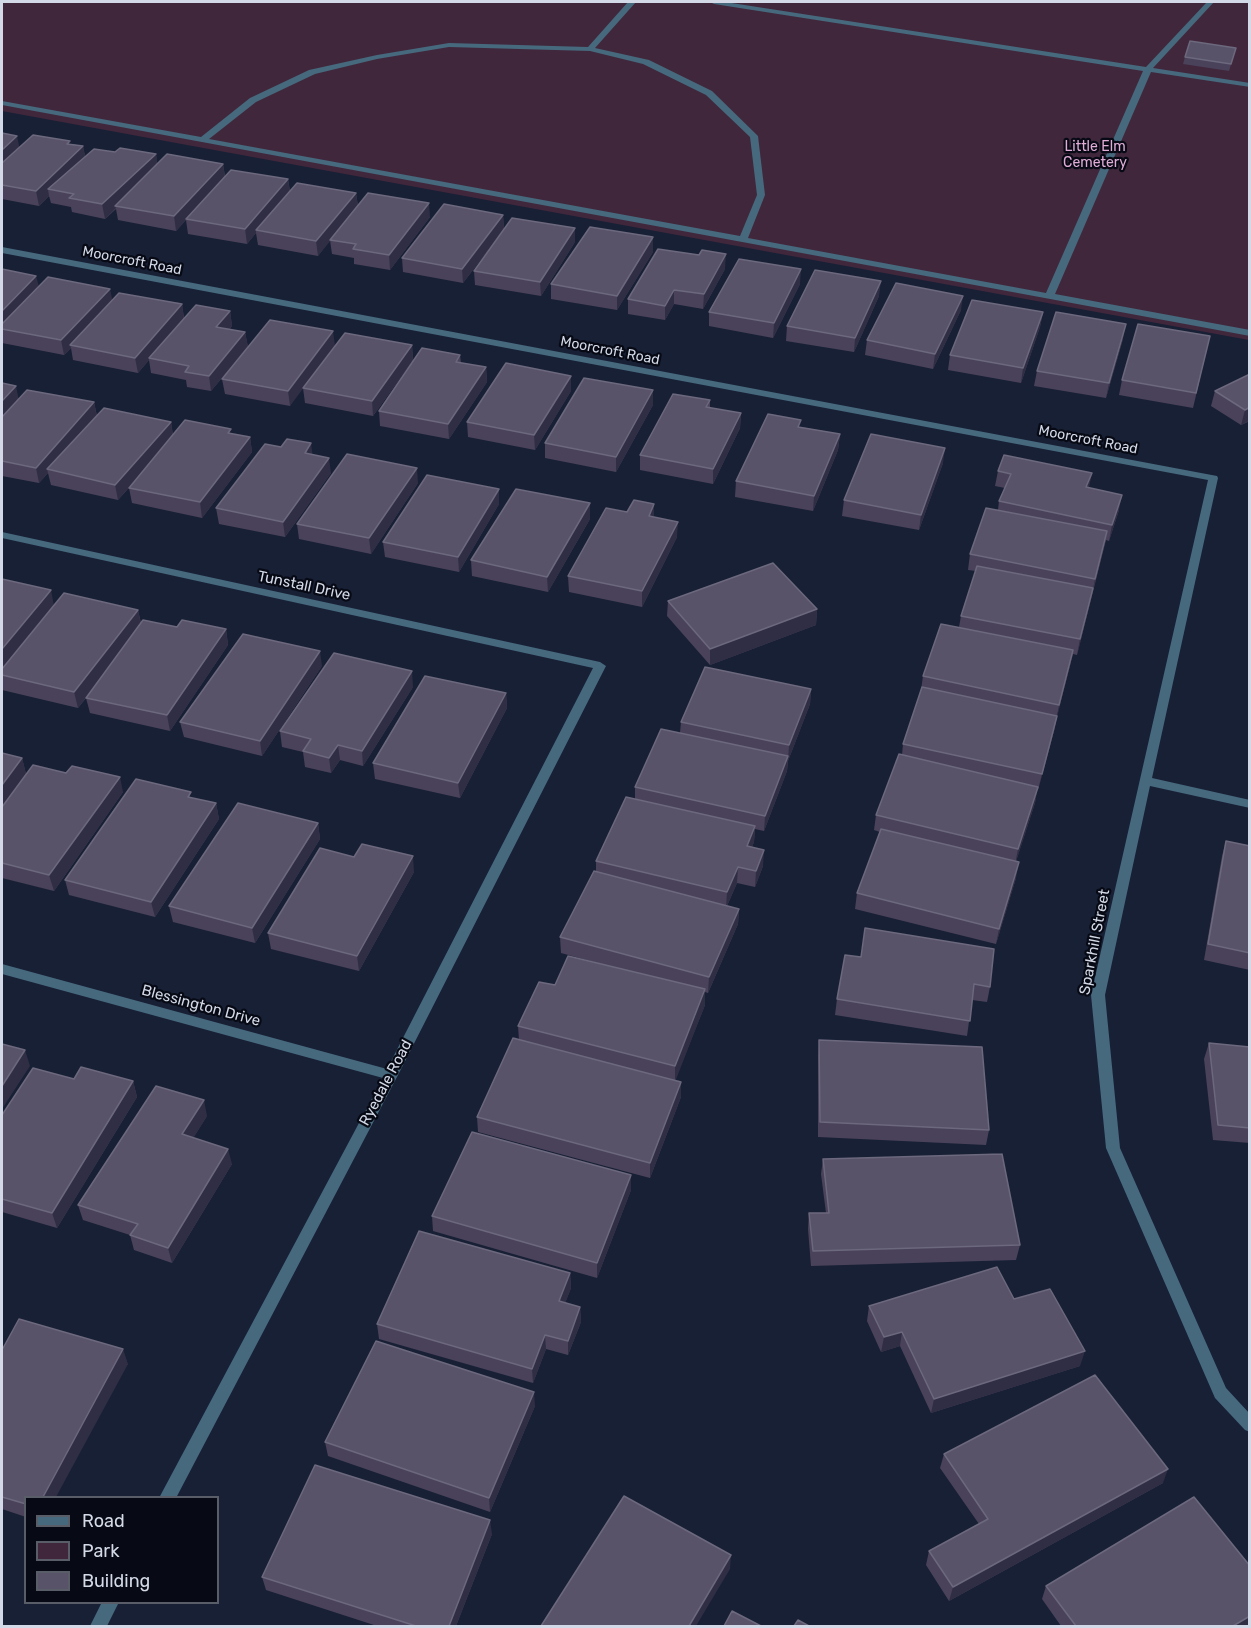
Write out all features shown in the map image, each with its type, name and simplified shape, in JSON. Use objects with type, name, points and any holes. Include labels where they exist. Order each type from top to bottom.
[{"type":"street","points":[[590,49],[632,2]]},
{"type":"street","points":[[714,2],[1250,85]]},
{"type":"street","points":[[1050,295],[1148,69],[1211,2]]},
{"type":"street","points":[[202,140],[253,100],[312,72],[377,57],[449,45],[590,49],[646,62],[709,93],[754,136],[761,195],[743,239]]},
{"type":"street","points":[[2,104],[1250,333]]},
{"type":"street","name":"Moorcroft Road","points":[[2,250],[1214,478]]},
{"type":"street","name":"Sparkhill Street","points":[[1214,478],[1098,995],[1113,1148],[1220,1393],[1250,1425]]},
{"type":"street","name":"Tunstall Drive","points":[[2,535],[600,666]]},
{"type":"street","name":"Ryedale Road","points":[[168,1496],[391,1075],[600,666]]},
{"type":"street","points":[[1146,781],[1250,804]]},
{"type":"street","name":"Blessington Drive","points":[[2,969],[391,1075]]},
{"type":"street","points":[[98,1626],[110,1604]]},
{"type":"green space","name":"Little Elm Cemetery","points":[[2,2],[1249,2],[1249,340],[2,111]]},
{"type":"building","points":[[1190,41],[1236,48],[1231,64],[1185,57]]},
{"type":"building","points":[[2,133],[17,136],[2,150]]},
{"type":"building","points":[[33,135],[70,141],[67,144],[83,146],[36,191],[2,185],[2,163]]},
{"type":"building","points":[[120,148],[156,154],[102,204],[69,198],[74,194],[48,189],[94,149],[115,152]]},
{"type":"building","points":[[167,154],[223,164],[174,216],[115,206]]},
{"type":"building","points":[[231,170],[288,179],[245,229],[186,219]]},
{"type":"building","points":[[297,183],[356,193],[316,241],[256,230]]},
{"type":"building","points":[[368,193],[429,203],[389,255],[353,249],[356,244],[330,240]]},
{"type":"building","points":[[444,204],[503,215],[462,269],[402,258]]},
{"type":"building","points":[[512,218],[575,228],[540,282],[474,271]]},
{"type":"building","points":[[590,227],[653,237],[617,296],[551,284]]},
{"type":"building","points":[[658,249],[699,255],[702,250],[726,254],[704,294],[674,290],[665,306],[628,299]]},
{"type":"building","points":[[739,259],[801,269],[774,323],[709,312]]},
{"type":"building","points":[[2,269],[36,276],[2,311]]},
{"type":"building","points":[[815,270],[881,281],[855,338],[787,326]]},
{"type":"building","points":[[48,277],[110,289],[61,340],[2,329],[2,324]]},
{"type":"building","points":[[896,283],[963,296],[935,354],[867,340]]},
{"type":"building","points":[[119,293],[182,304],[135,358],[70,345]]},
{"type":"building","points":[[972,300],[1043,312],[1023,368],[950,355]]},
{"type":"building","points":[[196,305],[230,311],[216,327],[245,332],[209,376],[185,372],[189,366],[149,358]]},
{"type":"building","points":[[1056,312],[1126,324],[1109,383],[1037,371]]},
{"type":"building","points":[[270,320],[333,331],[288,391],[222,379]]},
{"type":"building","points":[[1138,324],[1210,336],[1196,393],[1122,380]]},
{"type":"building","points":[[345,333],[412,345],[372,401],[303,388]]},
{"type":"building","points":[[422,348],[460,355],[456,362],[486,367],[448,424],[379,411]]},
{"type":"building","points":[[506,363],[571,376],[534,435],[467,422]]},
{"type":"building","points":[[1250,374],[1250,407],[1245,410],[1215,391]]},
{"type":"building","points":[[584,378],[653,390],[616,457],[545,443]]},
{"type":"building","points":[[2,383],[16,386],[2,401]]},
{"type":"building","points":[[27,390],[94,402],[36,468],[2,461],[2,417]]},
{"type":"building","points":[[673,394],[710,400],[706,407],[741,413],[713,469],[640,455]]},
{"type":"building","points":[[104,408],[171,422],[115,485],[47,469]]},
{"type":"building","points":[[768,414],[801,420],[798,427],[840,434],[814,496],[736,481]]},
{"type":"building","points":[[185,420],[231,429],[228,433],[250,437],[200,502],[129,488]]},
{"type":"building","points":[[871,434],[945,448],[921,515],[844,500]]},
{"type":"building","points":[[287,439],[311,443],[305,453],[329,458],[283,522],[216,508],[265,444],[281,447]]},
{"type":"building","points":[[347,454],[417,468],[369,538],[297,524]]},
{"type":"building","points":[[1004,455],[1092,473],[1086,487],[1122,495],[1112,525],[999,501],[1011,474],[998,471]]},
{"type":"building","points":[[427,475],[499,489],[458,557],[383,542]]},
{"type":"building","points":[[516,489],[590,503],[547,577],[471,560]]},
{"type":"building","points":[[634,500],[654,504],[649,516],[678,522],[642,591],[568,576],[606,508],[627,512]]},
{"type":"building","points":[[986,508],[1107,531],[1095,579],[970,554]]},
{"type":"building","points":[[773,563],[817,609],[710,649],[668,601]]},
{"type":"building","points":[[977,566],[1093,588],[1080,639],[961,616]]},
{"type":"building","points":[[2,579],[51,590],[2,649]]},
{"type":"building","points":[[64,593],[138,610],[74,692],[2,675],[2,669]]},
{"type":"building","points":[[143,620],[177,627],[182,620],[226,629],[167,715],[86,698]]},
{"type":"building","points":[[941,624],[1073,650],[1059,705],[923,676]]},
{"type":"building","points":[[243,634],[320,651],[260,741],[180,722]]},
{"type":"building","points":[[334,653],[412,671],[362,751],[338,745],[329,758],[303,751],[311,739],[280,731]]},
{"type":"building","points":[[705,667],[811,689],[789,745],[681,722]]},
{"type":"building","points":[[425,676],[506,693],[458,783],[373,763]]},
{"type":"building","points":[[922,687],[1057,716],[1042,774],[903,744]]},
{"type":"building","points":[[661,729],[788,756],[765,816],[635,787]]},
{"type":"building","points":[[2,753],[22,758],[2,785]]},
{"type":"building","points":[[899,754],[1038,787],[1018,849],[876,815]]},
{"type":"building","points":[[33,765],[66,773],[72,766],[120,777],[49,875],[2,863],[2,807]]},
{"type":"building","points":[[136,779],[191,792],[188,797],[216,803],[151,902],[65,880]]},
{"type":"building","points":[[626,797],[755,826],[747,846],[764,850],[756,871],[738,867],[727,892],[596,861]]},
{"type":"building","points":[[238,803],[318,823],[252,928],[169,906]]},
{"type":"building","points":[[881,829],[1019,862],[999,929],[857,893]]},
{"type":"building","points":[[1226,841],[1250,846],[1250,953],[1208,944]]},
{"type":"building","points":[[362,844],[413,856],[357,956],[268,933],[320,848],[354,857]]},
{"type":"building","points":[[594,871],[739,909],[709,977],[560,937]]},
{"type":"building","points":[[865,928],[994,949],[990,987],[974,984],[970,1021],[837,999],[845,955],[861,957]]},
{"type":"building","points":[[568,956],[705,989],[675,1066],[518,1026],[539,982],[555,985]]},
{"type":"building","points":[[513,1038],[681,1082],[650,1163],[477,1117]]},
{"type":"building","points":[[819,1040],[982,1047],[989,1130],[820,1122]]},
{"type":"building","points":[[1209,1043],[1250,1047],[1250,1128],[1218,1125]]},
{"type":"building","points":[[2,1044],[25,1050],[2,1086]]},
{"type":"building","points":[[81,1067],[133,1081],[52,1213],[2,1199],[2,1115],[33,1068],[74,1079]]},
{"type":"building","points":[[156,1086],[204,1100],[182,1134],[228,1149],[168,1248],[130,1235],[138,1224],[78,1205]]},
{"type":"building","points":[[472,1132],[631,1175],[597,1263],[432,1216]]},
{"type":"building","points":[[1002,1154],[1020,1245],[813,1251],[809,1213],[829,1213],[823,1159]]},
{"type":"building","points":[[419,1231],[570,1273],[559,1301],[580,1307],[568,1341],[545,1335],[532,1369],[377,1324]]},
{"type":"building","points":[[997,1267],[1014,1299],[1050,1289],[1085,1351],[934,1399],[902,1332],[884,1337],[869,1306]]},
{"type":"building","points":[[19,1319],[123,1349],[44,1496],[24,1496],[24,1503],[2,1497],[2,1350]]},
{"type":"building","points":[[376,1341],[534,1392],[489,1498],[325,1442]]},
{"type":"building","points":[[1095,1375],[1168,1469],[953,1587],[929,1551],[988,1519],[944,1454]]},
{"type":"building","points":[[315,1465],[490,1520],[449,1626],[416,1626],[262,1577]]},
{"type":"building","points":[[624,1496],[731,1555],[689,1626],[541,1626]]},
{"type":"building","points":[[1194,1497],[1250,1566],[1250,1616],[1233,1626],[1076,1626],[1046,1586]]},
{"type":"building","points":[[732,1611],[761,1626],[724,1626]]},
{"type":"building","points":[[798,1620],[809,1626],[794,1626]]}]
